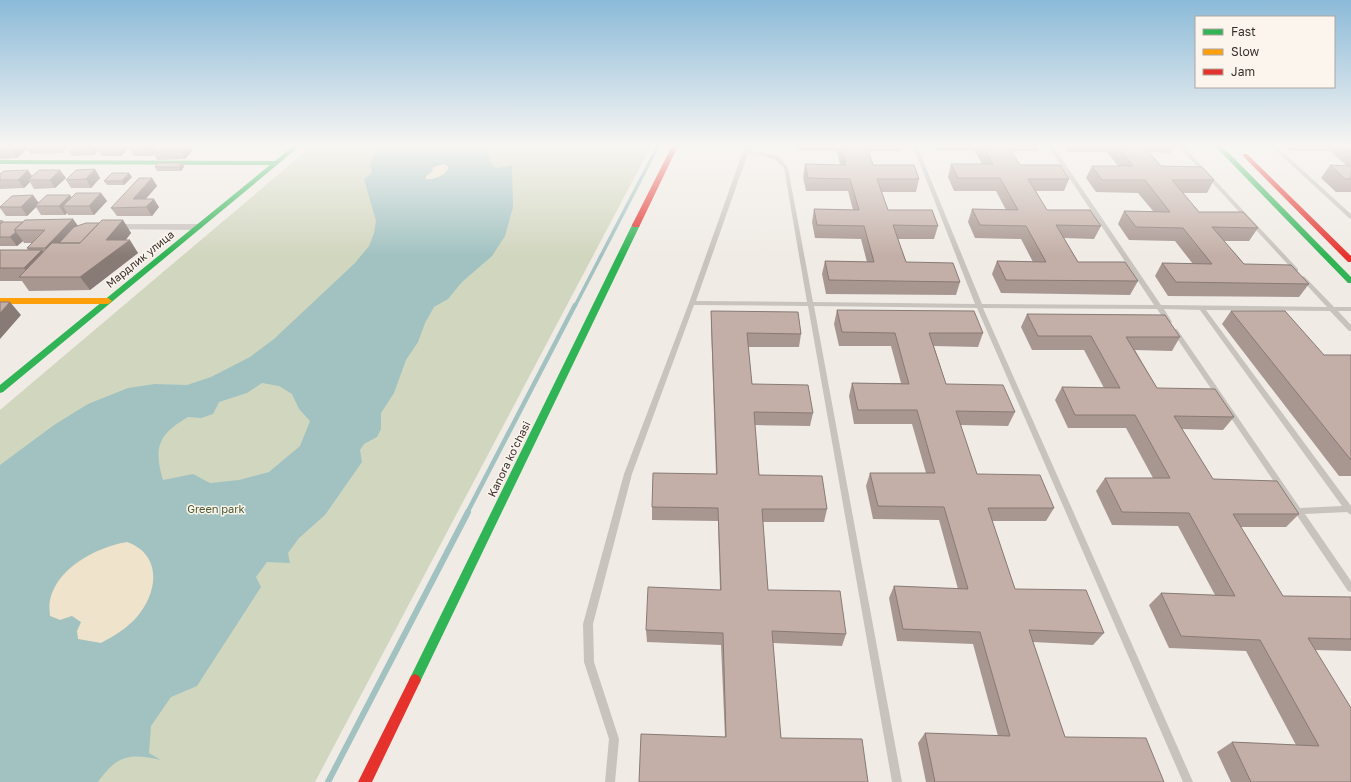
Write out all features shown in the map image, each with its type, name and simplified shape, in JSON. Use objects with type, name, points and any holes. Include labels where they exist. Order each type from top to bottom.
[{"type":"street","name":"Мардлик улица","points":[[0,390],[252,182]]},
{"type":"street","name":"Kanora ko'chasi","points":[[365,782],[657,182]]},
{"type":"street","points":[[1254,182],[1351,281]]},
{"type":"street","points":[[1273,182],[1351,260]]},
{"type":"street","points":[[103,226],[198,227]]},
{"type":"street","points":[[0,301],[108,301]]},
{"type":"lane","points":[[610,782],[614,739],[589,662],[588,624],[628,474],[692,303],[734,182]]},
{"type":"lane","points":[[789,182],[897,782]]},
{"type":"lane","points":[[930,182],[979,305],[1188,782]]},
{"type":"lane","points":[[1075,182],[1351,588]]},
{"type":"lane","points":[[1214,182],[1351,329]]},
{"type":"lane","points":[[1313,182],[1351,218]]},
{"type":"lane","points":[[692,303],[1351,309]]},
{"type":"lane","points":[[1201,307],[1350,510]]},
{"type":"lane","points":[[1298,511],[1350,510]]},
{"type":"green space","name":"Green park","points":[[269,182],[632,182],[315,782],[0,782],[0,410]]},
{"type":"sand","points":[[127,542],[140,547],[151,563],[154,580],[150,596],[146,604],[128,626],[101,644],[78,639],[72,616],[60,620],[50,616],[50,601],[55,588],[63,576],[86,557],[100,550]]},
{"type":"water","points":[[365,182],[512,182],[513,207],[505,236],[492,256],[462,282],[448,299],[434,307],[425,323],[418,342],[406,360],[394,393],[381,413],[381,429],[377,437],[364,444],[360,450],[362,462],[325,515],[299,538],[288,553],[290,563],[267,562],[256,577],[261,587],[197,686],[171,697],[151,726],[149,753],[161,760],[141,757],[125,758],[112,766],[98,782],[0,782],[0,465],[54,425],[88,404],[128,388],[155,384],[187,385],[211,377],[250,357],[274,339],[355,263],[369,246],[374,233],[376,221]],"holes":[[[262,383],[279,386],[292,394],[299,409],[310,421],[300,446],[269,472],[239,480],[210,483],[193,474],[163,480],[160,469],[159,450],[161,442],[170,429],[188,417],[201,418],[213,414],[219,402],[247,393]],[[127,542],[139,548],[147,556],[151,565],[153,576],[149,597],[136,618],[111,638],[101,643],[78,639],[77,631],[81,622],[72,616],[60,620],[50,616],[50,601],[54,588],[62,576],[86,557],[100,550]]]},
{"type":"building","points":[[135,182],[148,182],[133,199],[154,199],[146,207],[111,208]]},
{"type":"building","points":[[851,182],[878,182],[888,210],[932,210],[938,226],[893,225],[906,262],[953,263],[960,282],[829,280],[825,261],[874,262],[864,226],[817,225],[814,209],[859,210]]},
{"type":"building","points":[[1003,182],[1030,182],[1047,210],[1090,210],[1101,226],[1056,225],[1078,262],[1125,262],[1138,281],[1006,280],[997,261],[1046,262],[1026,226],[980,225],[972,209],[1018,210]]},
{"type":"building","points":[[1147,182],[1174,182],[1199,212],[1243,212],[1258,228],[1212,227],[1244,264],[1291,265],[1309,284],[1176,282],[1162,263],[1212,264],[1183,228],[1136,227],[1124,211],[1170,212]]},
{"type":"building","points":[[76,193],[101,193],[89,206],[63,206]]},
{"type":"building","points":[[33,195],[21,207],[0,207],[12,196]]},
{"type":"building","points":[[47,195],[70,195],[59,206],[35,206]]},
{"type":"building","points":[[73,219],[45,248],[27,248],[45,230],[14,230],[25,220]]},
{"type":"building","points":[[102,220],[123,220],[106,240],[130,240],[80,277],[19,277],[52,243],[80,243]]},
{"type":"building","points":[[3,222],[23,222],[14,230],[16,232],[10,237],[0,237],[0,224]]},
{"type":"building","points":[[86,223],[99,223],[80,243],[59,243],[74,227]]},
{"type":"building","points":[[0,250],[42,250],[24,268],[0,268]]},
{"type":"building","points":[[0,302],[10,302],[0,313]]},
{"type":"building","points":[[837,310],[974,311],[983,333],[929,333],[946,384],[1003,385],[1015,412],[956,411],[977,474],[1040,475],[1054,508],[988,508],[1015,589],[1086,590],[1104,633],[1029,630],[1065,737],[1146,738],[1164,782],[935,782],[925,733],[1010,736],[980,632],[903,629],[894,586],[968,589],[944,507],[878,506],[870,473],[935,473],[917,410],[858,410],[852,383],[909,384],[895,333],[842,332]]},
{"type":"building","points":[[711,311],[798,312],[801,334],[747,333],[752,384],[808,385],[813,413],[754,412],[759,475],[822,476],[827,509],[762,509],[768,590],[840,591],[846,634],[772,631],[781,738],[862,739],[868,782],[639,782],[641,734],[726,737],[723,633],[646,630],[648,587],[721,590],[718,508],[652,507],[653,473],[717,474]]},
{"type":"building","points":[[1231,311],[1285,311],[1324,355],[1351,355],[1351,460]]},
{"type":"building","points":[[1027,314],[1165,315],[1180,337],[1126,337],[1157,388],[1215,389],[1234,417],[1174,416],[1213,479],[1277,481],[1299,514],[1233,514],[1283,596],[1351,597],[1351,639],[1308,638],[1351,708],[1351,782],[1251,782],[1232,742],[1319,746],[1260,640],[1181,636],[1161,593],[1235,596],[1189,513],[1122,512],[1105,478],[1170,478],[1135,415],[1075,415],[1062,387],[1120,388],[1091,336],[1038,336]]},
{"type":"waterway","points":[[575,306],[639,182]]},
{"type":"waterway","points":[[467,513],[575,305]]},
{"type":"waterway","points":[[328,782],[468,512]]},
{"type":"traffic: fast","points":[[0,390],[253,182]]},
{"type":"traffic: fast","points":[[1254,182],[1351,281]]},
{"type":"traffic: fast","points":[[415,680],[636,225]]},
{"type":"traffic: slow","points":[[0,301],[108,301]]},
{"type":"traffic: jam","points":[[636,225],[657,182]]},
{"type":"traffic: jam","points":[[1273,182],[1351,260]]},
{"type":"traffic: jam","points":[[365,782],[415,680]]}]
